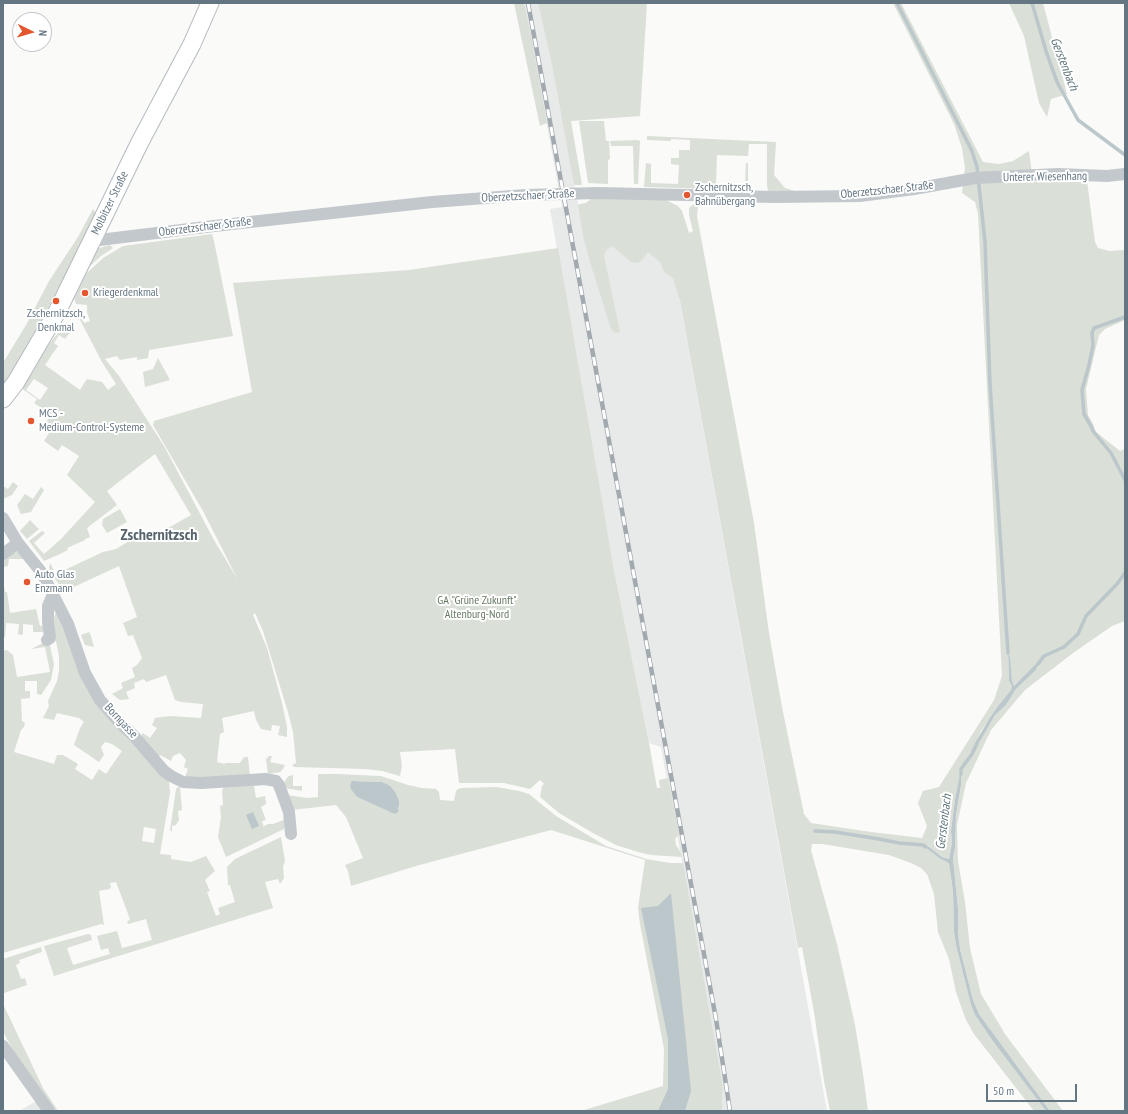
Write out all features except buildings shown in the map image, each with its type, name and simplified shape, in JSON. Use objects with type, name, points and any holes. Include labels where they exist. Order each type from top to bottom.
[{"type":"street","name":"Molbitzer Straße","points":[[3,399],[16,382],[61,305],[140,142],[192,44],[210,3]]},
{"type":"street","name":"Unterer Wiesenhang","points":[[975,179],[1058,174],[1107,176],[1125,174]]},
{"type":"street","name":"Oberzetzschaer Straße","points":[[91,241],[432,202],[526,195],[596,192],[775,197],[860,196],[975,179]]},
{"type":"street","name":"Borngasse","points":[[3,518],[18,543],[39,569],[68,624],[85,673],[95,691],[119,722],[133,735],[164,771],[170,776],[183,782],[196,784],[260,779],[276,781],[279,785],[289,812],[291,834]]},
{"type":"street","points":[[3,554],[18,543]]},
{"type":"street","points":[[47,640],[50,638],[48,606],[53,594]]},
{"type":"street","points":[[3,1046],[49,1111]]},
{"type":"shaded area","points":[[524,3],[538,3],[552,65],[578,204],[662,203],[827,1111],[722,1111],[723,1086],[661,747],[649,743],[614,570],[592,449],[550,209],[562,207]]},
{"type":"shaded area","points":[[1008,650],[1014,686],[1040,660],[1036,670],[1016,689],[1006,705],[995,715],[981,740],[976,745],[978,738],[989,719],[1011,690],[1012,686],[1009,681]]},
{"type":"shaded area","points":[[961,769],[961,785],[956,815],[955,848],[953,858],[960,949],[973,1000],[979,1014],[1050,1111],[1046,1111],[975,1015],[971,1005],[956,945],[954,932],[953,891],[949,864],[923,845],[929,847],[942,857],[949,859],[952,843],[951,831],[955,799]]},
{"type":"shaded area","points":[[352,781],[382,782],[390,786],[395,792],[399,801],[398,812],[395,814],[357,797],[351,789],[350,785]]},
{"type":"shaded area","points":[[253,812],[259,826],[252,829],[246,815]]},
{"type":"shaded area","points":[[671,893],[691,1091],[685,1111],[658,1111],[668,1089],[668,1039],[641,908],[658,906]]},
{"type":"shaded area","points":[[38,1100],[45,1111],[19,1111]]},
{"type":"green space","points":[[514,3],[524,3],[532,40],[547,123],[540,126]]},
{"type":"green space","points":[[538,3],[647,3],[640,116],[571,121],[582,185],[574,185],[552,65]]},
{"type":"green space","points":[[893,3],[901,3],[983,162],[999,164],[1013,161],[1029,151],[1033,182],[1087,181],[1095,242],[1098,248],[1109,251],[1125,250],[1125,320],[1105,329],[1099,335],[1086,389],[1088,415],[1096,432],[1120,451],[1125,449],[1125,621],[1112,626],[1073,653],[1025,690],[991,730],[966,783],[957,825],[958,861],[965,902],[970,948],[981,994],[1005,1034],[1063,1111],[1050,1111],[979,1014],[973,1000],[960,949],[953,858],[955,848],[956,815],[961,785],[961,771],[955,799],[951,831],[952,843],[949,859],[942,857],[929,847],[925,846],[949,864],[953,891],[954,932],[956,945],[971,1005],[975,1015],[1046,1111],[1034,1111],[974,1034],[966,1020],[956,992],[949,959],[938,932],[934,894],[927,874],[921,868],[911,863],[889,855],[822,844],[812,844],[811,850],[837,944],[855,1025],[868,1111],[830,1111],[802,947],[798,948],[680,301],[673,278],[664,272],[660,262],[648,252],[638,263],[631,262],[612,246],[606,250],[604,256],[620,332],[615,333],[611,329],[591,265],[583,236],[578,205],[586,203],[591,199],[666,200],[678,206],[682,211],[689,233],[693,231],[689,208],[695,203],[703,201],[714,202],[698,207],[697,216],[754,523],[769,633],[782,707],[804,814],[811,823],[922,838],[927,826],[918,803],[923,791],[939,787],[994,700],[1002,676],[978,214],[975,202],[962,193],[965,168],[962,148],[954,124]],"holes":[[[1009,652],[1012,682],[1014,686],[1040,661],[1036,670],[1016,689],[1006,705],[995,715],[981,740],[977,744],[981,731],[1011,690],[1012,686],[1009,681]]]},
{"type":"green space","points":[[1009,3],[1043,3],[1067,94],[1051,99],[1047,117],[1039,103],[1024,36]]},
{"type":"green space","points":[[579,121],[604,121],[606,141],[609,141],[610,159],[608,160],[608,184],[588,183]]},
{"type":"green space","points":[[647,136],[776,142],[774,175],[785,188],[798,192],[768,191],[767,144],[749,144],[748,156],[717,155],[716,185],[745,185],[746,163],[748,163],[748,190],[644,187],[646,163],[651,164],[651,183],[678,184],[679,165],[671,164],[671,158],[679,158],[679,150],[690,150],[690,140],[647,140]]},
{"type":"green space","points":[[610,141],[640,141],[638,184],[634,184],[633,146],[611,146]]},
{"type":"green space","points":[[93,209],[98,216],[62,293],[57,291],[48,308],[49,309],[3,389],[3,363],[26,325],[49,281],[78,237]]},
{"type":"green space","name":"GA \"Grüne Zukunft\" Altenburg-Nord","points":[[212,234],[233,336],[149,350],[148,358],[137,360],[137,357],[120,360],[117,356],[105,359],[119,376],[164,446],[214,540],[238,580],[203,511],[153,425],[154,421],[252,392],[233,283],[409,270],[558,248],[614,570],[657,788],[660,788],[659,780],[668,778],[679,834],[675,839],[676,845],[681,853],[681,857],[651,855],[638,852],[616,845],[593,833],[559,813],[540,797],[542,786],[544,784],[540,780],[530,789],[504,783],[459,783],[455,749],[400,752],[402,766],[400,776],[382,771],[365,769],[294,767],[292,765],[296,763],[293,732],[288,712],[263,631],[255,613],[253,615],[267,648],[282,703],[287,727],[287,737],[278,735],[280,726],[272,725],[271,731],[261,729],[256,720],[254,711],[222,718],[224,732],[220,734],[217,762],[225,764],[240,763],[244,757],[248,757],[250,777],[185,777],[188,769],[184,767],[186,760],[180,753],[173,756],[171,761],[160,755],[157,758],[141,736],[143,733],[150,738],[157,728],[152,725],[155,718],[170,716],[201,718],[203,704],[175,700],[166,675],[146,682],[144,679],[134,683],[135,688],[126,692],[129,699],[120,700],[112,694],[123,688],[121,683],[135,677],[132,668],[137,665],[142,658],[133,635],[128,636],[123,623],[137,617],[119,566],[63,592],[49,568],[50,563],[56,574],[103,552],[116,549],[144,532],[149,539],[191,515],[155,454],[107,491],[117,505],[87,528],[90,537],[67,548],[68,550],[44,561],[29,541],[42,531],[45,533],[34,543],[44,554],[61,539],[95,502],[67,475],[79,456],[62,445],[58,451],[44,441],[51,430],[44,425],[51,415],[34,403],[37,399],[21,388],[50,343],[66,323],[69,324],[71,331],[65,339],[59,335],[54,343],[58,346],[45,365],[80,390],[87,379],[102,382],[108,390],[116,384],[102,362],[77,314],[81,314],[84,323],[90,321],[87,312],[87,305],[76,304],[74,298],[86,274],[103,258],[123,246]],"holes":[[[34,379],[48,388],[40,400],[26,390]]]},
{"type":"green space","points":[[110,245],[113,248],[90,266],[86,265],[91,254],[99,248]]},
{"type":"green space","points":[[158,358],[170,380],[145,387],[143,372],[153,369]]},
{"type":"green space","points":[[13,482],[18,486],[12,495],[3,499],[3,486],[8,489]]},
{"type":"green space","points":[[41,487],[44,490],[31,512],[21,514],[17,505],[25,494],[33,499]]},
{"type":"green space","points":[[120,509],[127,522],[107,533],[102,525],[103,519]]},
{"type":"green space","points":[[30,520],[39,529],[27,539],[20,531]]},
{"type":"green space","points":[[18,551],[27,559],[9,559],[8,566],[3,567],[3,558]]},
{"type":"green space","points":[[3,581],[5,592],[7,592],[10,613],[36,609],[40,626],[45,625],[44,631],[33,632],[33,625],[23,624],[23,634],[21,635],[18,634],[19,624],[6,623],[5,637],[3,637]]},
{"type":"green space","points":[[57,612],[82,674],[169,781],[170,793],[160,854],[171,855],[171,859],[191,862],[206,856],[215,871],[205,880],[210,891],[207,892],[216,916],[220,914],[218,908],[235,902],[230,885],[228,885],[227,867],[235,859],[281,837],[285,861],[283,867],[284,878],[280,884],[278,879],[265,882],[273,908],[54,976],[44,946],[88,934],[91,935],[92,940],[67,948],[73,965],[110,954],[108,948],[101,950],[97,936],[117,931],[122,948],[152,940],[146,919],[128,924],[127,922],[130,919],[116,882],[110,883],[111,888],[99,891],[104,925],[101,924],[3,953],[3,651],[7,650],[13,655],[17,677],[50,672],[45,647],[31,649],[43,643],[48,643],[50,646],[54,664],[51,680],[41,695],[37,694],[37,681],[25,681],[25,691],[30,691],[30,698],[21,699],[22,721],[25,723],[21,730],[14,752],[54,764],[57,755],[63,755],[78,764],[75,769],[92,780],[99,769],[106,774],[122,751],[112,744],[105,742],[101,747],[104,755],[99,762],[74,745],[80,728],[84,722],[79,718],[57,713],[54,720],[43,718],[49,706],[48,701],[57,681],[59,670],[59,656],[55,636],[54,618]],"holes":[[[144,827],[156,829],[154,843],[142,841]]]},
{"type":"green space","points":[[89,632],[94,647],[85,645],[81,635]]},
{"type":"green space","points":[[269,756],[272,756],[270,762],[285,765],[280,772],[268,774],[266,759]]},
{"type":"green space","points":[[318,774],[381,776],[408,785],[436,789],[439,792],[440,800],[454,801],[456,791],[461,788],[497,787],[529,794],[556,816],[606,846],[646,859],[670,863],[683,863],[723,1086],[722,1111],[581,1111],[663,1086],[664,1049],[638,908],[645,860],[551,830],[416,866],[351,886],[348,871],[345,865],[363,858],[346,817],[336,805],[292,810],[287,795],[307,798],[318,797]],"holes":[[[353,781],[382,782],[399,801],[399,809],[390,812],[357,797],[350,785]]]},
{"type":"green space","points":[[293,775],[293,786],[302,786],[302,791],[285,788],[284,783],[286,779]]},
{"type":"green space","points":[[264,785],[254,786],[256,798],[265,796],[266,804],[261,807],[266,820],[262,821],[264,828],[264,826],[268,824],[273,824],[286,819],[284,829],[226,857],[218,837],[221,817],[220,806],[223,805],[222,791],[224,786]]},
{"type":"green space","points":[[180,787],[182,810],[178,811],[179,820],[176,825],[172,826],[172,832],[170,830],[176,789]]},
{"type":"green space","points":[[41,947],[42,952],[19,960],[20,963],[16,965],[21,979],[25,978],[27,985],[4,993],[4,1006],[43,1088],[58,1111],[53,1111],[14,1053],[3,1031],[3,959]]},
{"type":"waterway","points":[[897,3],[972,151],[977,167],[985,242],[990,384],[1008,653]]},
{"type":"waterway","name":"Gerstenbach","points":[[1032,3],[1057,82],[1078,120],[1125,155]]},
{"type":"waterway","name":"Gerstenbach","points":[[1125,317],[1094,328],[1092,333],[1093,345],[1082,390],[1084,414],[1093,431],[1111,453],[1125,480]]},
{"type":"waterway","name":"Gerstenbach","points":[[1038,664],[1044,656],[1064,647],[1078,634],[1086,616],[1117,584],[1125,573]]},
{"type":"waterway","name":"Gerstenbach","points":[[961,774],[961,769],[972,754],[978,741]]},
{"type":"waterway","points":[[815,831],[835,832],[899,843],[923,845],[926,847]]},
{"type":"railway","points":[[528,3],[716,1019],[730,1111]]},
{"type":"place","name":"Zschernitzsch, Bahnübergang","points":[[687,195]]},
{"type":"place","name":"Kriegerdenkmal","points":[[85,293]]},
{"type":"place","name":"Zschernitzsch, Denkmal","points":[[56,301]]},
{"type":"place","name":"MCS - Medium-Control-Systeme","points":[[31,421]]},
{"type":"place","name":"Auto Glas Enzmann","points":[[27,582]]},
{"type":"district","name":"Zschernitzsch","points":[[159,535]]}]
